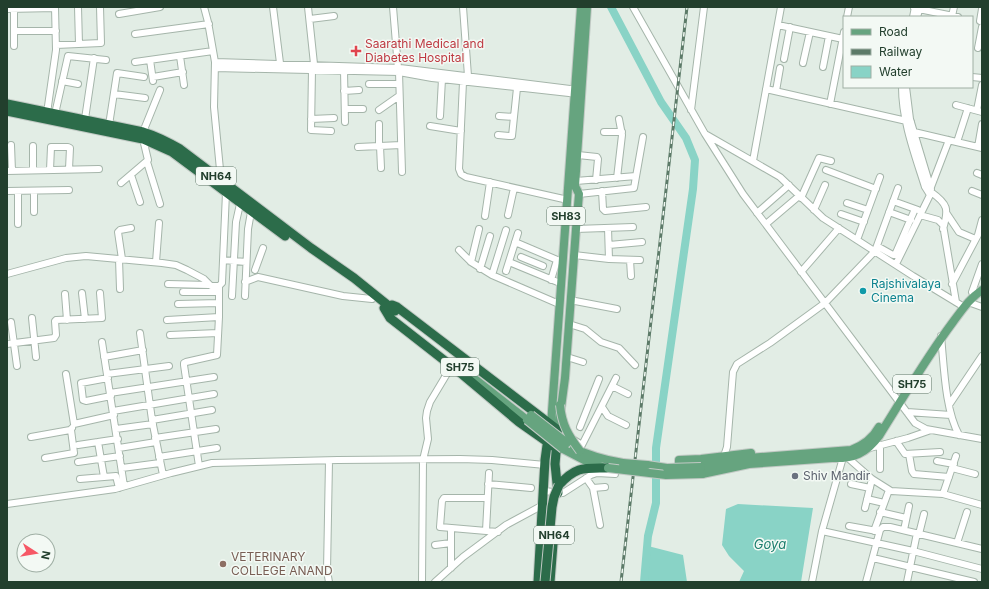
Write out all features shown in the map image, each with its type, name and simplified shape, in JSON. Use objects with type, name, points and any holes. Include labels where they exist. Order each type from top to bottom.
[{"type":"highway","name":"NH64","points":[[7,104],[51,114],[109,124],[143,135],[172,152],[251,212],[352,283],[372,299],[385,306]]},
{"type":"highway","name":"NH64","points":[[7,111],[143,135],[155,135],[180,149],[311,248],[354,278],[394,313]]},
{"type":"highway","points":[[554,427],[397,307],[385,306],[390,318],[519,422],[556,448]]},
{"type":"highway","name":"NH64","points":[[538,582],[545,465],[548,442],[554,427]]},
{"type":"highway","name":"NH64","points":[[550,582],[558,493],[555,464],[556,448],[554,427]]},
{"type":"highway","points":[[545,582],[552,507],[557,489],[563,480],[575,471],[583,468],[612,471]]},
{"type":"main road","name":"SH83","points":[[554,427],[565,378],[576,230],[581,7]]},
{"type":"main road","name":"SH83","points":[[554,427],[560,261],[568,200],[587,7]]},
{"type":"main road","points":[[577,187],[571,217],[560,405],[561,418],[570,438],[580,451]]},
{"type":"main road","name":"SH75","points":[[844,455],[856,448],[875,433],[941,335],[949,320],[972,292],[982,285]]},
{"type":"main road","name":"SH75","points":[[962,304],[982,290]]},
{"type":"main road","name":"SH75","points":[[394,313],[529,418],[568,452],[595,465],[612,471],[666,475],[749,464],[832,458],[870,448],[879,436],[898,400]]},
{"type":"main road","name":"SH75","points":[[529,418],[585,454],[604,460],[702,471]]},
{"type":"main road","points":[[828,448],[844,455],[832,463],[750,466],[691,478],[680,478],[679,460],[701,459],[727,453],[828,448]]},
{"type":"street","points":[[78,7],[79,44]]},
{"type":"street","points":[[56,46],[101,43],[100,7]]},
{"type":"street","points":[[119,14],[160,7]]},
{"type":"street","points":[[204,7],[209,24],[215,65],[214,107],[220,180]]},
{"type":"street","points":[[273,7],[280,63]]},
{"type":"street","points":[[308,7],[313,67],[311,131],[331,131]]},
{"type":"street","points":[[394,7],[399,84],[402,172]]},
{"type":"street","points":[[463,7],[468,76]]},
{"type":"street","points":[[633,7],[705,134],[743,194],[915,423],[926,429],[982,439]]},
{"type":"street","points":[[691,110],[704,7]]},
{"type":"street","points":[[753,161],[781,7]]},
{"type":"street","points":[[917,8],[955,16],[954,7]]},
{"type":"street","points":[[7,9],[55,8],[56,46],[51,114]]},
{"type":"street","points":[[14,9],[14,46]]},
{"type":"street","points":[[978,48],[982,9]]},
{"type":"street","points":[[310,19],[334,16]]},
{"type":"street","points":[[135,34],[209,24]]},
{"type":"street","points":[[778,25],[829,36],[843,36],[842,58],[830,104]]},
{"type":"street","points":[[784,58],[790,27]]},
{"type":"street","points":[[14,31],[56,31]]},
{"type":"street","points":[[803,63],[810,32]]},
{"type":"street","points":[[823,67],[829,36]]},
{"type":"street","points":[[135,62],[213,51]]},
{"type":"street","points":[[51,114],[62,81],[68,56],[106,60]]},
{"type":"street","points":[[180,56],[184,84]]},
{"type":"street","points":[[85,119],[94,58]]},
{"type":"street","points":[[150,60],[153,79],[183,72]]},
{"type":"street","points":[[215,65],[280,63],[344,70],[398,70],[442,80],[517,88],[579,92]]},
{"type":"street","points":[[215,65],[398,70],[468,76],[579,92]]},
{"type":"street","points":[[776,91],[780,68]]},
{"type":"street","points":[[344,70],[345,122]]},
{"type":"street","points":[[109,124],[117,72],[144,77]]},
{"type":"street","points":[[440,116],[442,80]]},
{"type":"street","points":[[62,81],[78,84]]},
{"type":"street","points":[[463,82],[459,169],[461,174],[466,177],[568,200]]},
{"type":"street","points":[[369,84],[399,84]]},
{"type":"street","points":[[956,105],[980,111],[982,85]]},
{"type":"street","points":[[498,135],[512,136],[517,88]]},
{"type":"street","points":[[902,88],[902,97],[925,187],[941,199],[947,209],[944,229]]},
{"type":"street","points":[[906,88],[908,121],[914,132],[930,191]]},
{"type":"street","points":[[766,89],[908,121]]},
{"type":"street","points":[[160,90],[143,135],[148,158],[147,162],[160,204]]},
{"type":"street","points":[[344,90],[359,90]]},
{"type":"street","points":[[114,94],[145,98]]},
{"type":"street","points":[[379,110],[399,96]]},
{"type":"street","points":[[957,142],[968,108]]},
{"type":"street","points":[[345,109],[363,109]]},
{"type":"street","points":[[499,116],[514,117]]},
{"type":"street","points":[[311,119],[334,118]]},
{"type":"street","points":[[618,178],[622,132],[619,119]]},
{"type":"street","points":[[378,124],[381,168]]},
{"type":"street","points":[[914,132],[980,147],[982,124]]},
{"type":"street","points":[[430,126],[461,131]]},
{"type":"street","points":[[604,132],[622,132]]},
{"type":"street","points":[[705,134],[780,177],[823,218],[857,240],[876,249],[895,255],[911,220],[919,212]]},
{"type":"street","points":[[577,187],[602,191],[634,188],[643,137]]},
{"type":"street","points":[[896,264],[930,191],[949,140]]},
{"type":"street","points":[[11,145],[9,171],[99,169]]},
{"type":"street","points":[[358,148],[401,145]]},
{"type":"street","points":[[33,146],[33,170]]},
{"type":"street","points":[[50,170],[51,147],[69,147],[69,169]]},
{"type":"street","points":[[578,154],[597,157],[596,180]]},
{"type":"street","points":[[766,224],[800,197],[819,158],[830,161]]},
{"type":"street","points":[[121,183],[147,162]]},
{"type":"street","points":[[826,170],[876,188]]},
{"type":"street","points":[[131,175],[140,202]]},
{"type":"street","points":[[577,187],[596,180],[636,176]]},
{"type":"street","points":[[857,240],[880,177]]},
{"type":"street","points":[[485,216],[490,182]]},
{"type":"street","points":[[814,210],[825,185]]},
{"type":"street","points":[[758,213],[789,186]]},
{"type":"street","points":[[508,215],[514,188]]},
{"type":"street","points":[[727,453],[733,372],[737,364],[770,344],[825,303],[876,249],[898,188]]},
{"type":"street","points":[[7,191],[69,190]]},
{"type":"street","points":[[18,191],[18,224]]},
{"type":"street","points":[[34,191],[34,212]]},
{"type":"street","points":[[602,191],[603,209],[605,212],[646,207]]},
{"type":"street","points":[[972,191],[982,195]]},
{"type":"street","points":[[199,466],[184,363],[217,355],[219,289],[222,283],[226,193]]},
{"type":"street","points":[[893,201],[938,220],[943,225],[952,284],[962,304]]},
{"type":"street","points":[[846,203],[868,210]]},
{"type":"street","points":[[232,296],[236,222],[240,204]]},
{"type":"street","points":[[245,296],[248,226],[251,212]]},
{"type":"street","points":[[889,212],[911,220]]},
{"type":"street","points":[[841,214],[864,222]]},
{"type":"street","points":[[947,214],[959,232],[973,238]]},
{"type":"street","points":[[952,284],[978,235],[982,220]]},
{"type":"street","points":[[156,262],[159,223]]},
{"type":"street","points":[[576,230],[633,227]]},
{"type":"street","points":[[120,289],[118,232],[120,230],[131,228]]},
{"type":"street","points":[[608,228],[609,259]]},
{"type":"street","points":[[801,272],[839,228]]},
{"type":"street","points":[[471,262],[479,229]]},
{"type":"street","points":[[492,276],[506,230]]},
{"type":"street","points":[[506,271],[518,233]]},
{"type":"street","points":[[480,269],[490,236]]},
{"type":"street","points":[[515,242],[560,261],[551,280]]},
{"type":"street","points":[[609,245],[642,242]]},
{"type":"street","points":[[519,267],[523,245]]},
{"type":"street","points":[[254,270],[263,248]]},
{"type":"street","points":[[500,248],[512,252]]},
{"type":"street","points":[[876,249],[896,264],[962,304],[982,307]]},
{"type":"street","points":[[460,250],[471,262],[492,276],[559,304]]},
{"type":"street","points":[[574,255],[609,259],[640,260]]},
{"type":"street","points":[[7,274],[70,258],[86,256],[176,265],[204,279],[209,285]]},
{"type":"street","points":[[521,257],[543,266]]},
{"type":"street","points":[[223,260],[234,261],[252,267],[256,277]]},
{"type":"street","points":[[630,260],[632,276]]},
{"type":"street","points":[[508,262],[560,284]]},
{"type":"street","points":[[972,292],[982,264]]},
{"type":"street","points":[[245,282],[256,277],[343,296],[372,299]]},
{"type":"street","points":[[168,284],[209,285],[219,289]]},
{"type":"street","points":[[183,292],[219,289]]},
{"type":"street","points":[[82,293],[85,319]]},
{"type":"street","points":[[7,344],[55,337],[55,321],[102,318],[100,293]]},
{"type":"street","points":[[65,294],[67,320]]},
{"type":"street","points":[[570,300],[617,309]]},
{"type":"street","points":[[178,304],[219,303]]},
{"type":"street","points":[[167,320],[219,317]]},
{"type":"street","points":[[32,318],[36,357]]},
{"type":"street","points":[[11,322],[18,366]]},
{"type":"street","points":[[569,324],[585,329],[602,342],[618,348],[635,365]]},
{"type":"street","points":[[140,333],[152,422],[163,475]]},
{"type":"street","points":[[170,335],[218,333]]},
{"type":"street","points":[[941,335],[952,422],[959,435]]},
{"type":"street","points":[[102,342],[122,468],[121,487]]},
{"type":"street","points":[[104,357],[143,350]]},
{"type":"street","points":[[949,405],[982,356]]},
{"type":"street","points":[[566,357],[583,362]]},
{"type":"street","points":[[170,366],[107,376],[81,383],[83,400],[86,401],[111,394],[148,387],[214,377]]},
{"type":"street","points":[[422,582],[424,460],[428,439],[426,418],[430,402],[451,367]]},
{"type":"street","points":[[45,458],[74,453],[66,374]]},
{"type":"street","points":[[554,427],[582,445],[616,378]]},
{"type":"street","points":[[580,426],[599,379]]},
{"type":"street","points":[[612,386],[628,394]]},
{"type":"street","points":[[31,436],[72,427],[114,413],[161,402],[190,399],[214,394]]},
{"type":"street","points":[[589,405],[601,407],[608,416],[626,425]]},
{"type":"street","points":[[116,430],[212,410]]},
{"type":"street","points":[[907,412],[951,415]]},
{"type":"street","points":[[119,448],[194,432],[216,429]]},
{"type":"street","points":[[870,448],[931,430]]},
{"type":"street","points":[[974,437],[982,434]]},
{"type":"street","points":[[78,445],[118,439]]},
{"type":"street","points":[[896,441],[903,452],[909,454],[940,452]]},
{"type":"street","points":[[98,442],[104,477]]},
{"type":"street","points":[[880,445],[880,469]]},
{"type":"street","points":[[122,468],[217,448]]},
{"type":"street","points":[[909,454],[912,471],[914,474],[949,477]]},
{"type":"street","points":[[814,582],[822,531],[844,455],[872,479],[889,490],[943,494],[982,505]]},
{"type":"street","points":[[78,462],[120,456]]},
{"type":"street","points":[[943,494],[956,456]]},
{"type":"street","points":[[7,504],[121,487],[212,463],[346,460],[492,460],[545,465]]},
{"type":"street","points":[[329,461],[327,571],[329,582]]},
{"type":"street","points":[[937,461],[975,474]]},
{"type":"street","points":[[544,491],[562,493],[586,478],[612,471]]},
{"type":"street","points":[[486,531],[489,473]]},
{"type":"street","points":[[80,479],[116,476],[121,487]]},
{"type":"street","points":[[586,478],[593,488],[600,525]]},
{"type":"street","points":[[865,508],[872,479]]},
{"type":"street","points":[[488,484],[531,488]]},
{"type":"street","points":[[851,484],[870,488]]},
{"type":"street","points":[[593,488],[605,487]]},
{"type":"street","points":[[866,582],[877,542],[880,512],[889,490]]},
{"type":"street","points":[[487,498],[444,498],[440,527],[498,532]]},
{"type":"street","points":[[867,499],[884,503]]},
{"type":"street","points":[[435,582],[463,557],[506,525],[543,505]]},
{"type":"street","points":[[904,530],[909,506]]},
{"type":"street","points":[[880,512],[906,518]]},
{"type":"street","points":[[957,543],[967,512]]},
{"type":"street","points":[[907,582],[913,551],[924,514]]},
{"type":"street","points":[[849,526],[877,531],[886,526],[982,549]]},
{"type":"street","points":[[451,528],[451,568]]},
{"type":"street","points":[[822,531],[877,542],[982,569]]},
{"type":"street","points":[[435,545],[451,543]]},
{"type":"street","points":[[873,558],[957,580],[974,582]]},
{"type":"water","name":"Goya","points":[[738,504],[813,508],[801,582],[739,582],[744,571],[729,556],[722,545],[726,509]]},
{"type":"water","points":[[648,546],[683,555],[687,582],[643,582]]},
{"type":"waterway","points":[[611,7],[661,102],[686,138],[695,160],[693,189],[656,448],[656,503],[648,536],[644,582]]},
{"type":"railway","points":[[621,582],[687,7]]},
{"type":"place","name":"Saarathi Medical and Diabetes Hospital","points":[[356,51]]},
{"type":"place","name":"Rajshivalaya Cinema","points":[[863,291]]},
{"type":"place","name":"Shiv Mandir","points":[[795,476]]},
{"type":"place","name":"VETERINARY COLLEGE ANAND","points":[[223,564]]}]
